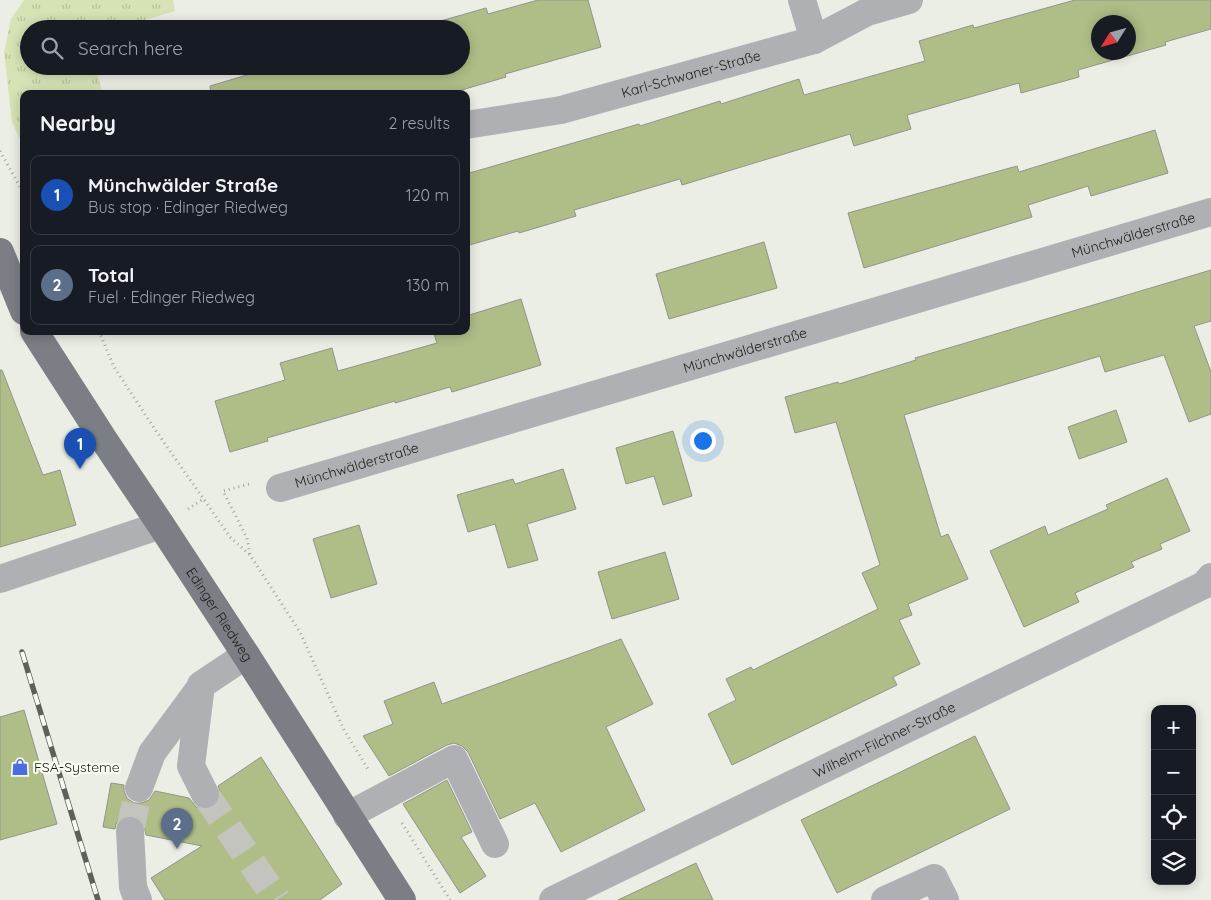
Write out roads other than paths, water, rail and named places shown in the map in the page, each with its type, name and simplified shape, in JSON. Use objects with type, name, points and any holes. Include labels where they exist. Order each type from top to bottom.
[{"type":"main road","points":[[0,252],[20,301]]},
{"type":"main road","points":[[0,285],[20,311]]},
{"type":"main road","name":"Edinger Riedweg","points":[[37,335],[104,440],[162,525],[402,900]]},
{"type":"street","points":[[802,0],[814,40]]},
{"type":"street","name":"Karl-Schwaner-Straße","points":[[470,124],[561,110],[814,40],[867,12],[910,0]]},
{"type":"street","name":"Münchwälderstraße","points":[[280,488],[1211,212]]},
{"type":"street","points":[[0,579],[162,525]]},
{"type":"street","name":"Wilhelm-Filchner-Straße","points":[[554,900],[1204,585],[1211,577]]},
{"type":"street","points":[[139,788],[152,753],[202,685],[246,655]]},
{"type":"street","points":[[202,685],[190,766],[206,794]]},
{"type":"street","points":[[347,816],[454,759],[495,844]]},
{"type":"street","points":[[130,831],[133,887],[138,900]]},
{"type":"street","points":[[885,900],[934,878],[945,900]]},
{"type":"tunnel","points":[[130,831],[139,788]]},
{"type":"tunnel","points":[[205,794],[277,900]]},
{"type":"railway","points":[[22,652],[98,900]]},
{"type":"place","name":"Münchwälder Straße","points":[[80,469]]},
{"type":"place","name":"FSA-Systeme","points":[[20,767]]},
{"type":"place","name":"Total","points":[[177,849]]}]
